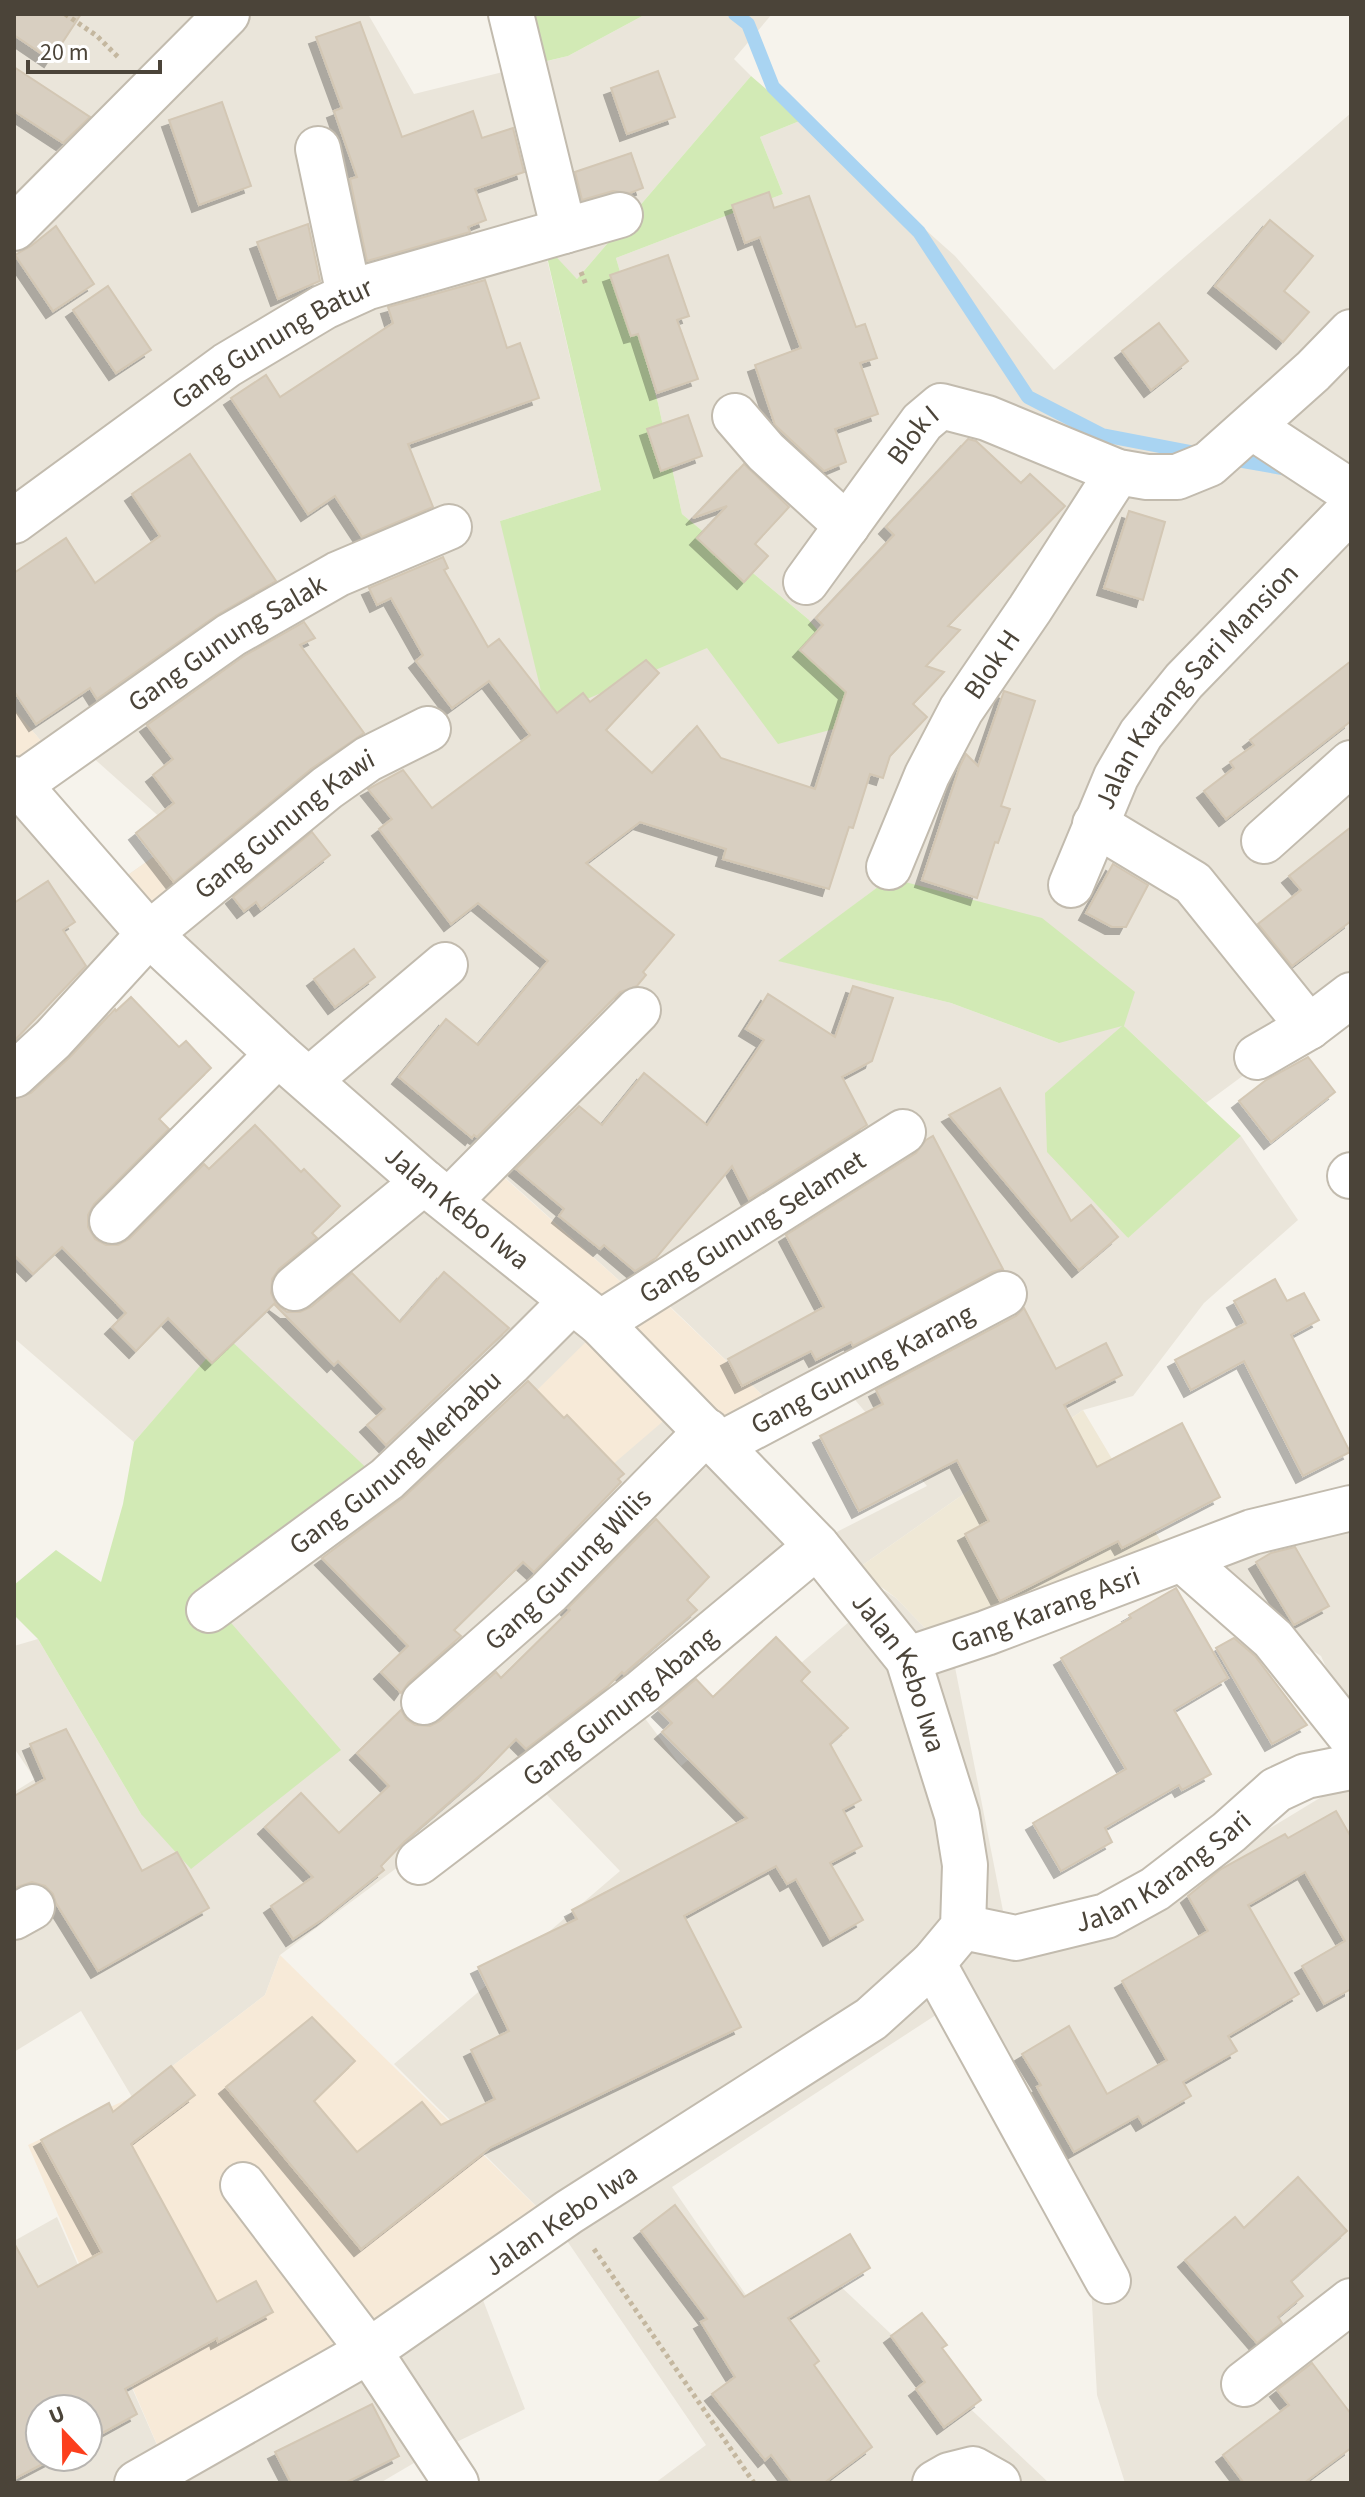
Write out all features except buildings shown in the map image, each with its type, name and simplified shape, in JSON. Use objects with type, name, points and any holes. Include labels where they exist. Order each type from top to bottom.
[{"type":"street","points":[[14,228],[227,14]]},
{"type":"street","points":[[511,14],[564,231]]},
{"type":"street","points":[[318,149],[349,295]]},
{"type":"street","name":"Gang Gunung Batur","points":[[14,521],[227,365],[324,307],[368,287],[620,215]]},
{"type":"street","points":[[1118,472],[1147,477],[1177,477],[1209,464],[1351,332]]},
{"type":"street","name":"Blok I","points":[[806,582],[922,422],[941,406],[987,418],[1118,472]]},
{"type":"street","points":[[735,416],[766,452],[847,526]]},
{"type":"street","points":[[1252,427],[1351,492]]},
{"type":"street","name":"Blok H","points":[[889,867],[927,775],[961,710],[1118,472]]},
{"type":"street","name":"Jalan Karang Sari Mansion","points":[[1071,885],[1095,824],[1141,734],[1184,681],[1351,509]]},
{"type":"street","name":"Gang Gunung Salak","points":[[17,782],[231,635],[338,574],[449,527]]},
{"type":"street","name":"Gang Gunung Kawi","points":[[14,1075],[53,1039],[149,934],[337,781],[368,759],[428,729]]},
{"type":"street","points":[[1264,841],[1351,763]]},
{"type":"street","name":"Jalan Kebo Iwa","points":[[17,782],[149,934],[436,1192],[586,1312],[714,1438],[817,1546],[908,1659],[957,1815],[965,1865],[963,1927],[933,1963],[871,2019],[569,2212],[369,2351],[137,2483]]},
{"type":"street","points":[[1095,824],[1193,883],[1309,1027]]},
{"type":"street","points":[[112,1221],[294,1067],[445,965]]},
{"type":"street","points":[[1257,1057],[1309,1027],[1351,995]]},
{"type":"street","points":[[295,1288],[436,1192],[638,1010]]},
{"type":"street","name":"Gang Gunung Selamet","points":[[586,1312],[903,1132]]},
{"type":"street","name":"Gang Gunung Karang","points":[[714,1438],[1004,1294]]},
{"type":"street","name":"Gang Gunung Merbabu","points":[[209,1610],[387,1479],[586,1312]]},
{"type":"street","name":"Gang Gunung Wilis","points":[[424,1702],[548,1593],[714,1438]]},
{"type":"street","name":"Gang Karang Asri","points":[[908,1659],[1252,1532],[1351,1508]]},
{"type":"street","name":"Gang Gunung Abang","points":[[419,1862],[643,1691],[817,1546]]},
{"type":"street","points":[[1183,1560],[1273,1639],[1351,1737]]},
{"type":"street","name":"Jalan Karang Sari","points":[[963,1927],[1016,1938],[1106,1916],[1155,1889],[1229,1832],[1276,1790],[1306,1776],[1351,1767]]},
{"type":"street","points":[[933,1963],[1108,2281]]},
{"type":"street","points":[[243,2185],[369,2351],[456,2483]]},
{"type":"street","points":[[1244,2384],[1351,2301]]},
{"type":"street","points":[[935,2483],[949,2475],[973,2469],[998,2483]]},
{"type":"path","points":[[65,14],[97,36],[153,90]]},
{"type":"path","points":[[569,2212],[754,2483]]},
{"type":"shaded area","points":[[14,14],[368,14],[414,94],[568,56],[646,14],[772,14],[734,59],[751,76],[577,279],[544,246],[601,490],[500,521],[707,648],[808,619],[682,514],[658,403],[616,258],[783,194],[760,137],[802,120],[955,256],[1054,370],[1351,113],[1351,996],[1206,1103],[1124,1026],[1127,1238],[1241,1136],[1298,1220],[1204,1303],[1133,1396],[1083,1410],[857,1569],[817,1542],[628,1696],[681,1766],[885,1591],[896,1598],[953,1657],[1005,1921],[1157,1897],[1351,1779],[1351,2483],[1125,2483],[1097,2395],[1087,2211],[942,2011],[672,2187],[759,2314],[819,2266],[1049,2483],[655,2483],[706,2445],[559,2229],[394,2064],[620,1871],[525,1772],[280,1955],[265,1995],[132,2097],[81,2011],[14,2052],[14,1792],[35,1779],[14,1748],[14,1646],[38,1639],[141,1814],[226,1618],[226,1337],[134,1442],[14,1338],[14,792],[115,884],[182,837],[81,747],[58,761],[14,709]],"holes":[[[890,878],[1059,1043],[951,1003],[780,961]],[[131,952],[278,1044],[146,1191],[19,1086]],[[480,1155],[642,1301],[655,1292],[781,1413],[841,1383],[927,1486],[817,1542],[675,1410],[597,1332]]]},
{"type":"shaded area","points":[[14,709],[58,761],[14,789]]},
{"type":"shaded area","points":[[182,837],[220,887],[130,951],[115,884]]},
{"type":"shaded area","points":[[479,1155],[642,1301],[654,1292],[781,1413],[713,1448],[675,1411],[604,1472],[531,1396],[596,1332],[433,1198]]},
{"type":"shaded area","points":[[1083,1410],[1172,1560],[953,1657],[896,1598],[857,1569]]},
{"type":"shaded area","points":[[1351,1516],[1351,1723],[1321,1656],[1172,1560]]},
{"type":"shaded area","points":[[280,1955],[559,2229],[168,2470],[28,2145],[132,2097],[265,1995]]},
{"type":"shaded area","points":[[57,2217],[168,2470],[478,2287],[525,2409],[419,2460],[380,2483],[14,2483],[14,2241]]},
{"type":"green space","points":[[512,14],[646,14],[568,56],[509,70]]},
{"type":"green space","points":[[751,76],[802,120],[760,137],[783,194],[616,258],[658,403],[682,514],[808,619],[887,711],[856,723],[778,744],[707,648],[547,716],[500,521],[601,490],[544,244],[577,279]]},
{"type":"green space","points":[[890,878],[1042,918],[1135,992],[1124,1026],[1241,1136],[1128,1238],[1047,1152],[1045,1093],[1122,1026],[1059,1043],[951,1003],[778,961]]},
{"type":"green space","points":[[226,1336],[375,1476],[226,1617],[341,1750],[191,1869],[141,1814],[38,1639],[14,1615],[14,1585],[56,1550],[101,1582],[123,1504],[134,1442]]},
{"type":"waterway","points":[[735,14],[748,24],[773,87],[919,232],[1028,397],[1102,435],[1201,454]]},
{"type":"waterway","points":[[1226,458],[1288,469]]}]
